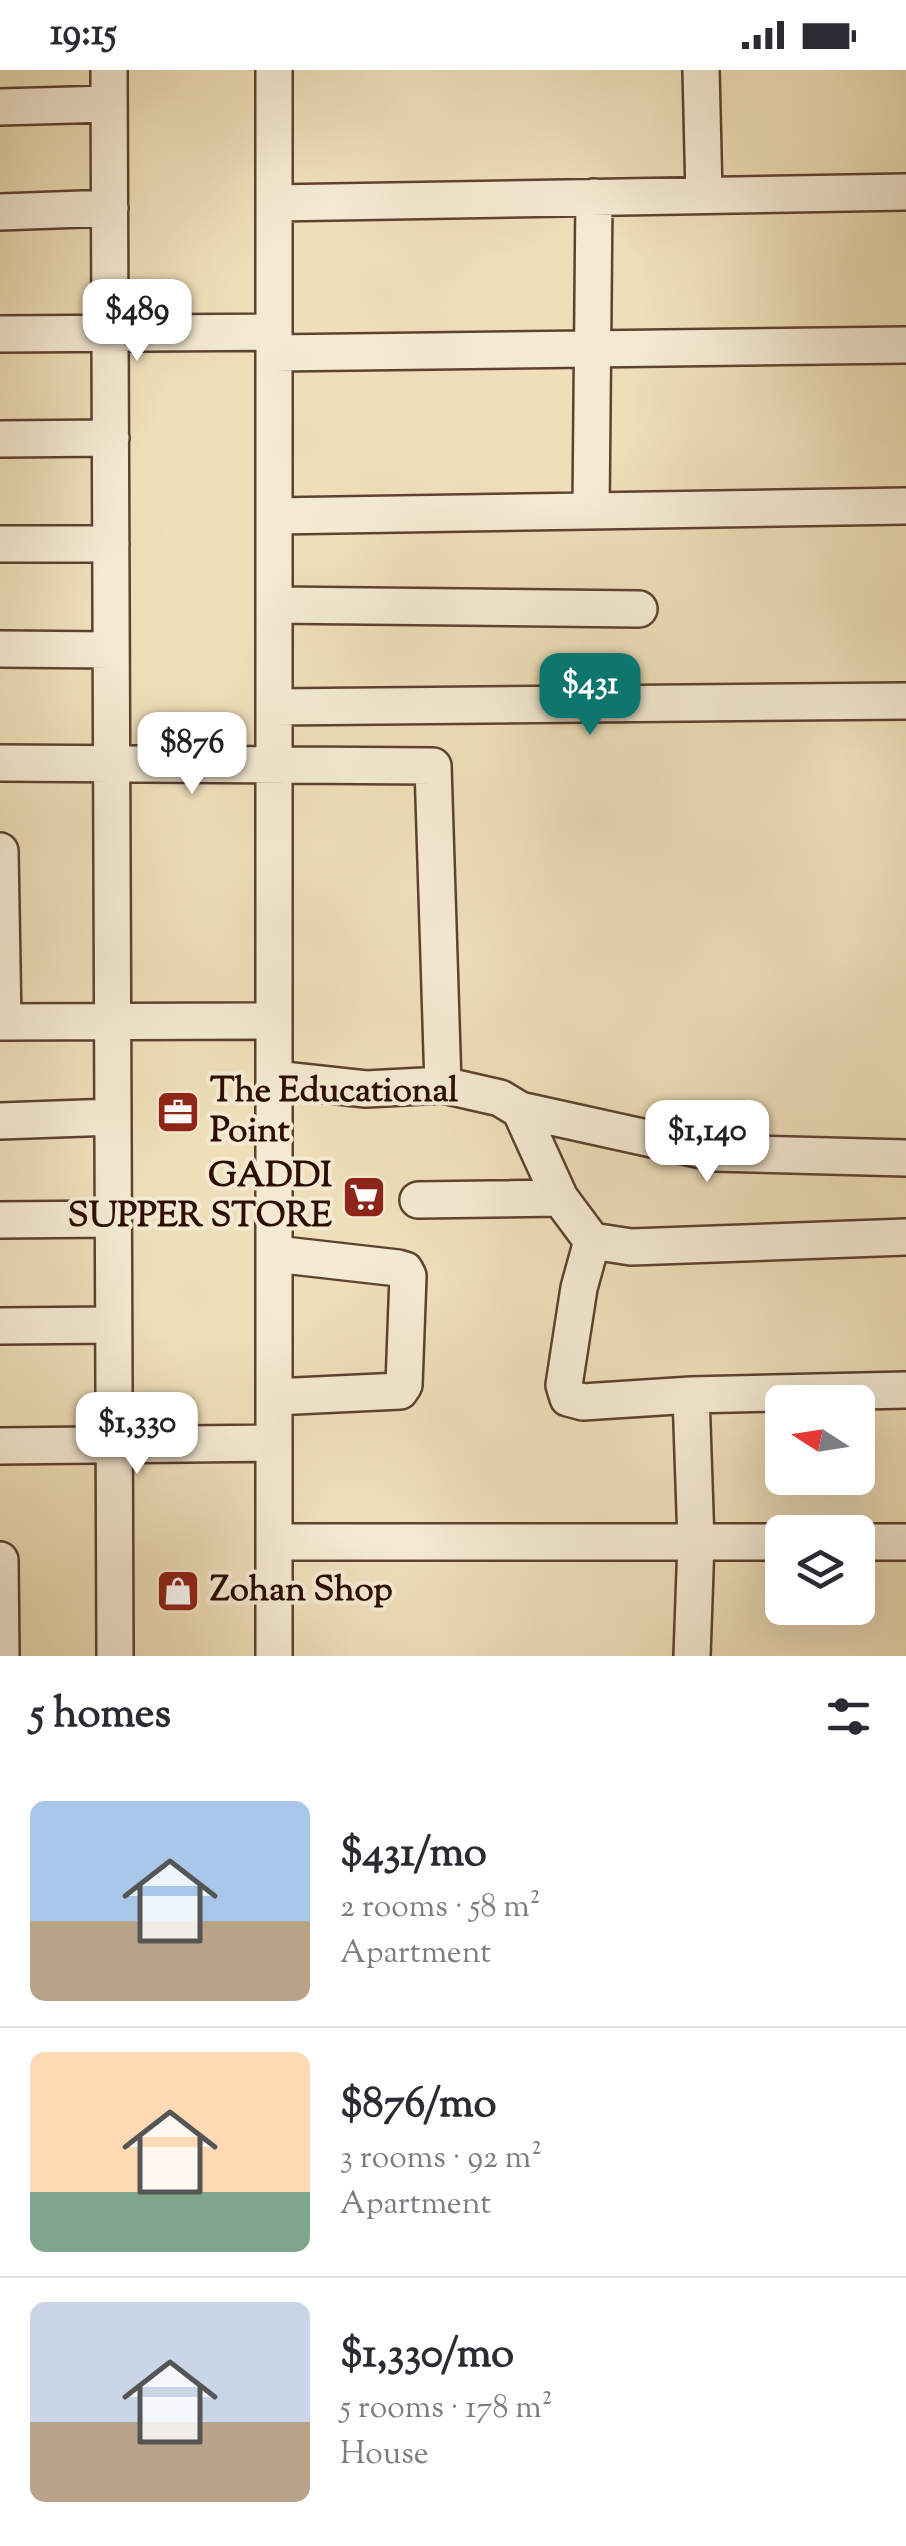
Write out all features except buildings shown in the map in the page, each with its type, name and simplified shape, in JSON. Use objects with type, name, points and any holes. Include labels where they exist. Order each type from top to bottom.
[{"type":"street","points":[[274,70],[274,1656]]},
{"type":"street","points":[[701,70],[704,195]]},
{"type":"street","points":[[0,107],[109,87],[114,1656]]},
{"type":"street","points":[[274,203],[906,192]]},
{"type":"street","points":[[591,511],[594,197]]},
{"type":"street","points":[[0,212],[110,208]]},
{"type":"street","points":[[0,334],[110,332],[274,342],[593,349],[906,345]]},
{"type":"street","points":[[0,439],[110,438]]},
{"type":"street","points":[[274,516],[906,506]]},
{"type":"street","points":[[0,544],[111,544]]},
{"type":"street","points":[[274,604],[639,610]]},
{"type":"street","points":[[0,650],[111,650]]},
{"type":"street","points":[[274,707],[906,701]]},
{"type":"street","points":[[0,763],[434,766],[443,1085]]},
{"type":"street","points":[[0,851],[2,1022],[274,1021]]},
{"type":"street","points":[[274,1079],[366,1089],[443,1085],[500,1098],[520,1110],[715,1153],[906,1158]]},
{"type":"street","points":[[520,1110],[560,1198],[592,1241],[631,1247],[906,1237]]},
{"type":"street","points":[[0,1121],[113,1117]]},
{"type":"street","points":[[418,1200],[560,1198]]},
{"type":"street","points":[[0,1220],[113,1219]]},
{"type":"street","points":[[592,1241],[579,1288],[564,1385],[568,1398],[583,1402],[906,1390]]},
{"type":"street","points":[[274,1396],[400,1391],[404,1385],[408,1276],[406,1270],[398,1268],[275,1254]]},
{"type":"street","points":[[0,1326],[114,1326]]},
{"type":"street","points":[[691,1395],[696,1542],[692,1656]]},
{"type":"street","points":[[0,1446],[274,1444]]},
{"type":"street","points":[[274,1542],[765,1542]]},
{"type":"street","points":[[875,1542],[906,1542]]},
{"type":"street","points":[[0,1560],[0,1656]]},
{"type":"place","name":"The Educational Point","points":[[178,1112]]},
{"type":"place","name":"GADDI SUPPER STORE","points":[[364,1197]]},
{"type":"place","name":"Zohan Shop","points":[[178,1591]]}]
